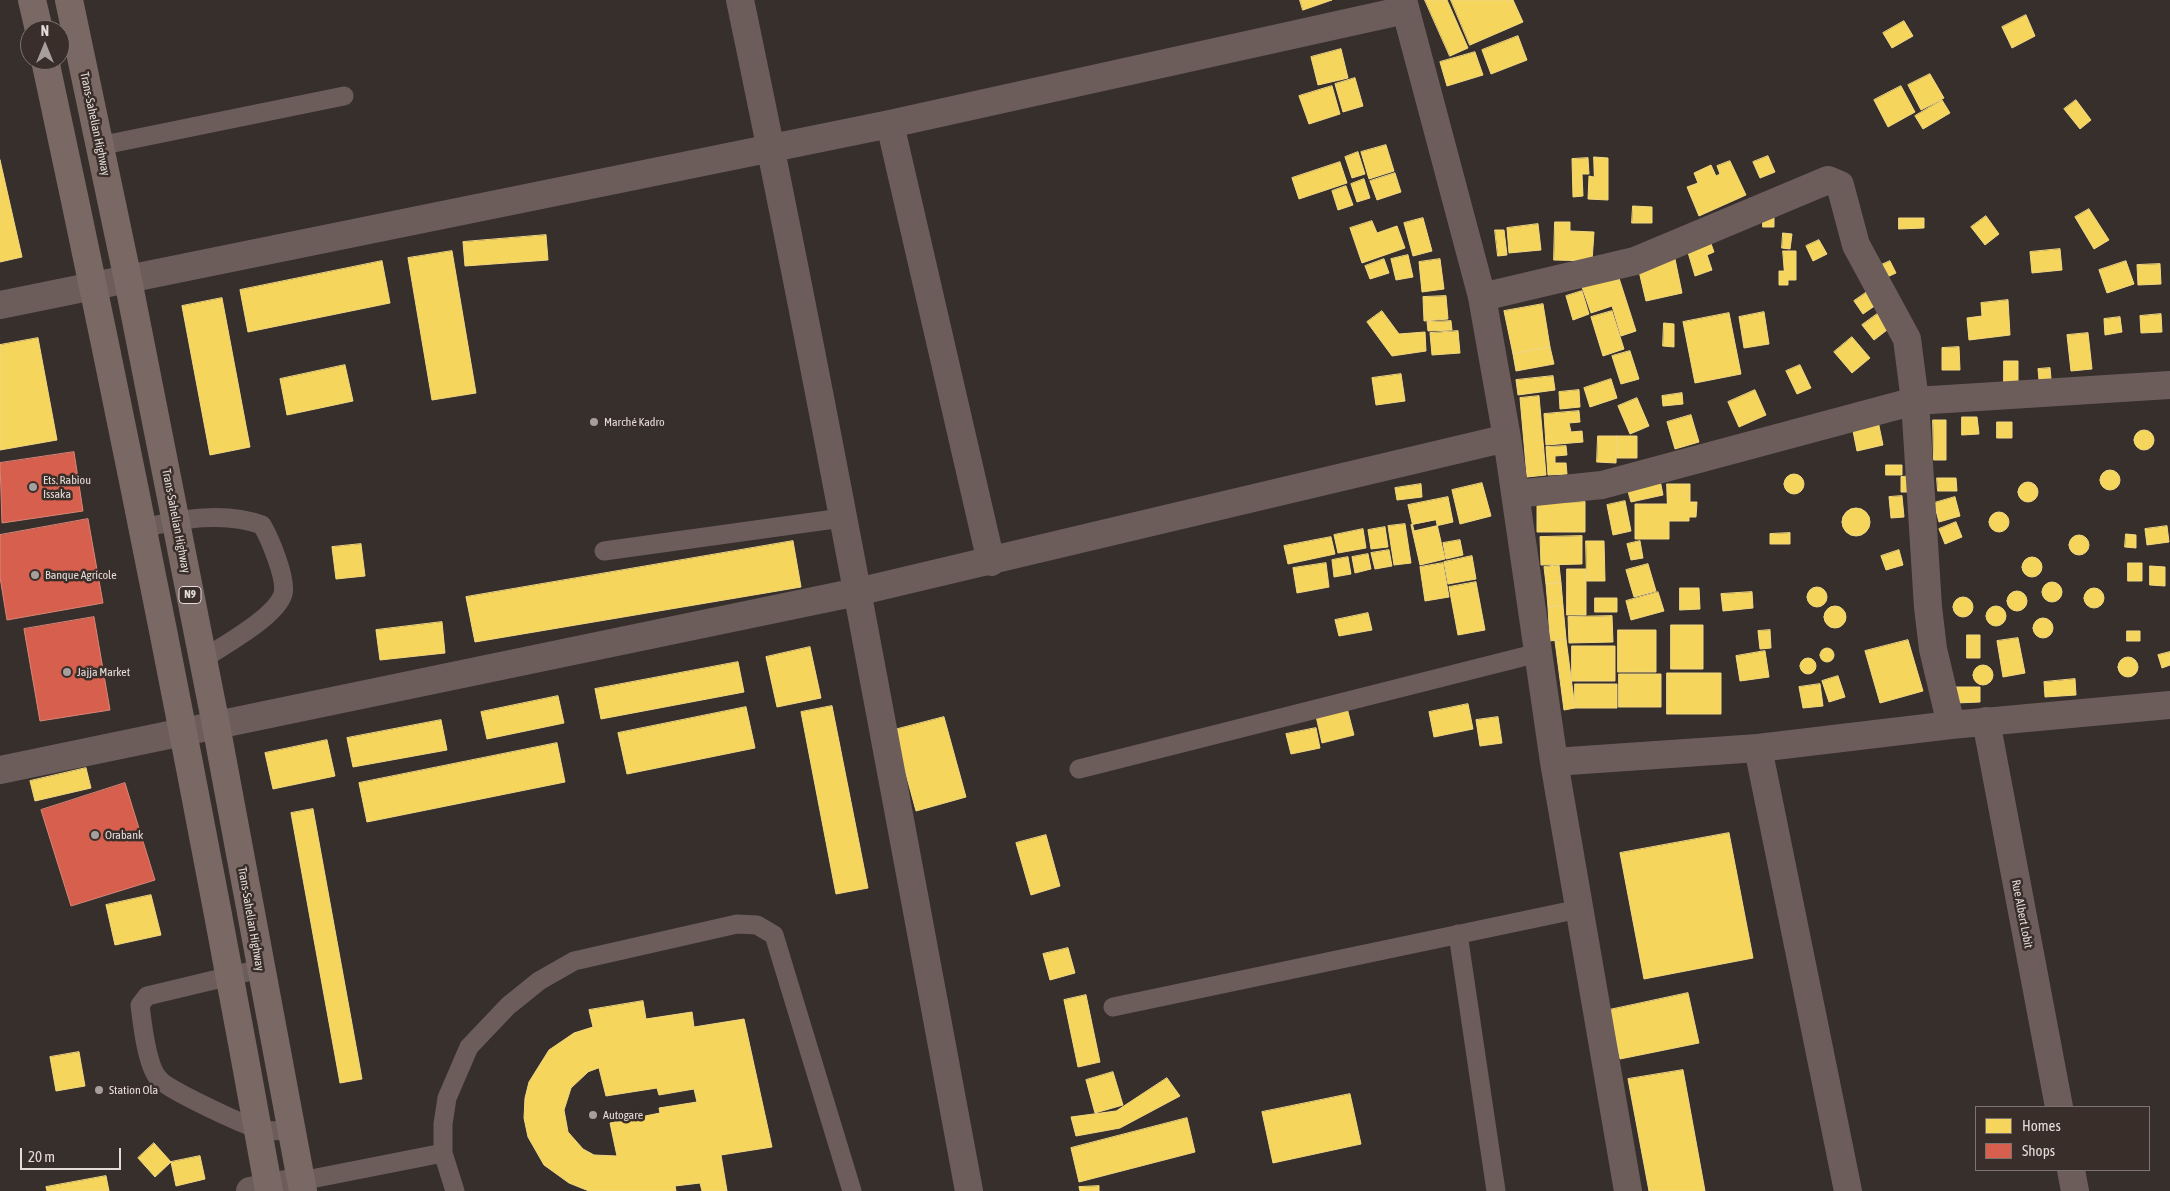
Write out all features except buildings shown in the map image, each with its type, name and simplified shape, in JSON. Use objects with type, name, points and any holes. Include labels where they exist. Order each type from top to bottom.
[{"type":"highway","points":[[32,0],[37,20]]},
{"type":"highway","name":"Trans-Sahelian Highway","points":[[69,0],[128,280],[216,725],[302,1186]]},
{"type":"highway","points":[[47,70],[94,286],[184,732],[259,1129],[263,1190]]},
{"type":"street","points":[[740,0],[771,149],[857,592],[969,1191]]},
{"type":"street","points":[[0,305],[890,124],[1404,5],[1482,297],[1507,438],[1554,762],[1628,1191]]},
{"type":"street","points":[[890,124],[991,562]]},
{"type":"street","points":[[1482,297],[1635,261],[1828,180],[1840,185],[1856,245],[1907,339],[1915,400],[1928,607],[1933,649],[1951,725]]},
{"type":"street","points":[[1515,494],[1602,485],[1915,400],[2170,385]]},
{"type":"street","points":[[0,770],[857,592],[991,562],[1507,438]]},
{"type":"street","points":[[1554,762],[1758,748],[1986,721],[2170,705]]},
{"type":"street","name":"Rue Albert Lobit","points":[[1986,721],[2059,1106]]},
{"type":"street","points":[[1758,748],[1848,1191]]},
{"type":"street","points":[[2071,1171],[2075,1191]]},
{"type":"street","points":[[263,1190],[302,1186]]},
{"type":"lane","points":[[99,146],[344,96]]},
{"type":"lane","points":[[142,528],[175,521],[231,517],[262,525],[274,548],[284,592],[279,604],[268,615],[203,659]]},
{"type":"lane","points":[[604,551],[842,518]]},
{"type":"lane","points":[[1079,769],[1538,653]]},
{"type":"lane","points":[[1113,1007],[1579,909]]},
{"type":"lane","points":[[455,1191],[443,1153],[443,1124],[447,1098],[468,1047],[508,1006],[538,981],[574,961],[737,924],[757,925],[774,935],[852,1191]]},
{"type":"lane","points":[[1458,934],[1496,1191]]},
{"type":"lane","points":[[260,969],[147,996],[140,1005],[141,1015],[152,1069],[158,1079],[172,1088],[259,1129],[292,1131]]},
{"type":"lane","points":[[302,1186],[443,1153]]},
{"type":"place","name":"Marché Kadro","points":[[594,422]]},
{"type":"place","name":"Ets. Rabiou Issaka","points":[[33,487]]},
{"type":"place","name":"Banque Agricole","points":[[35,575]]},
{"type":"place","name":"Jajja Market","points":[[67,672]]},
{"type":"place","name":"Orabank","points":[[95,835]]},
{"type":"place","name":"Station Ola","points":[[99,1090]]},
{"type":"place","name":"Autogare","points":[[593,1115]]}]
